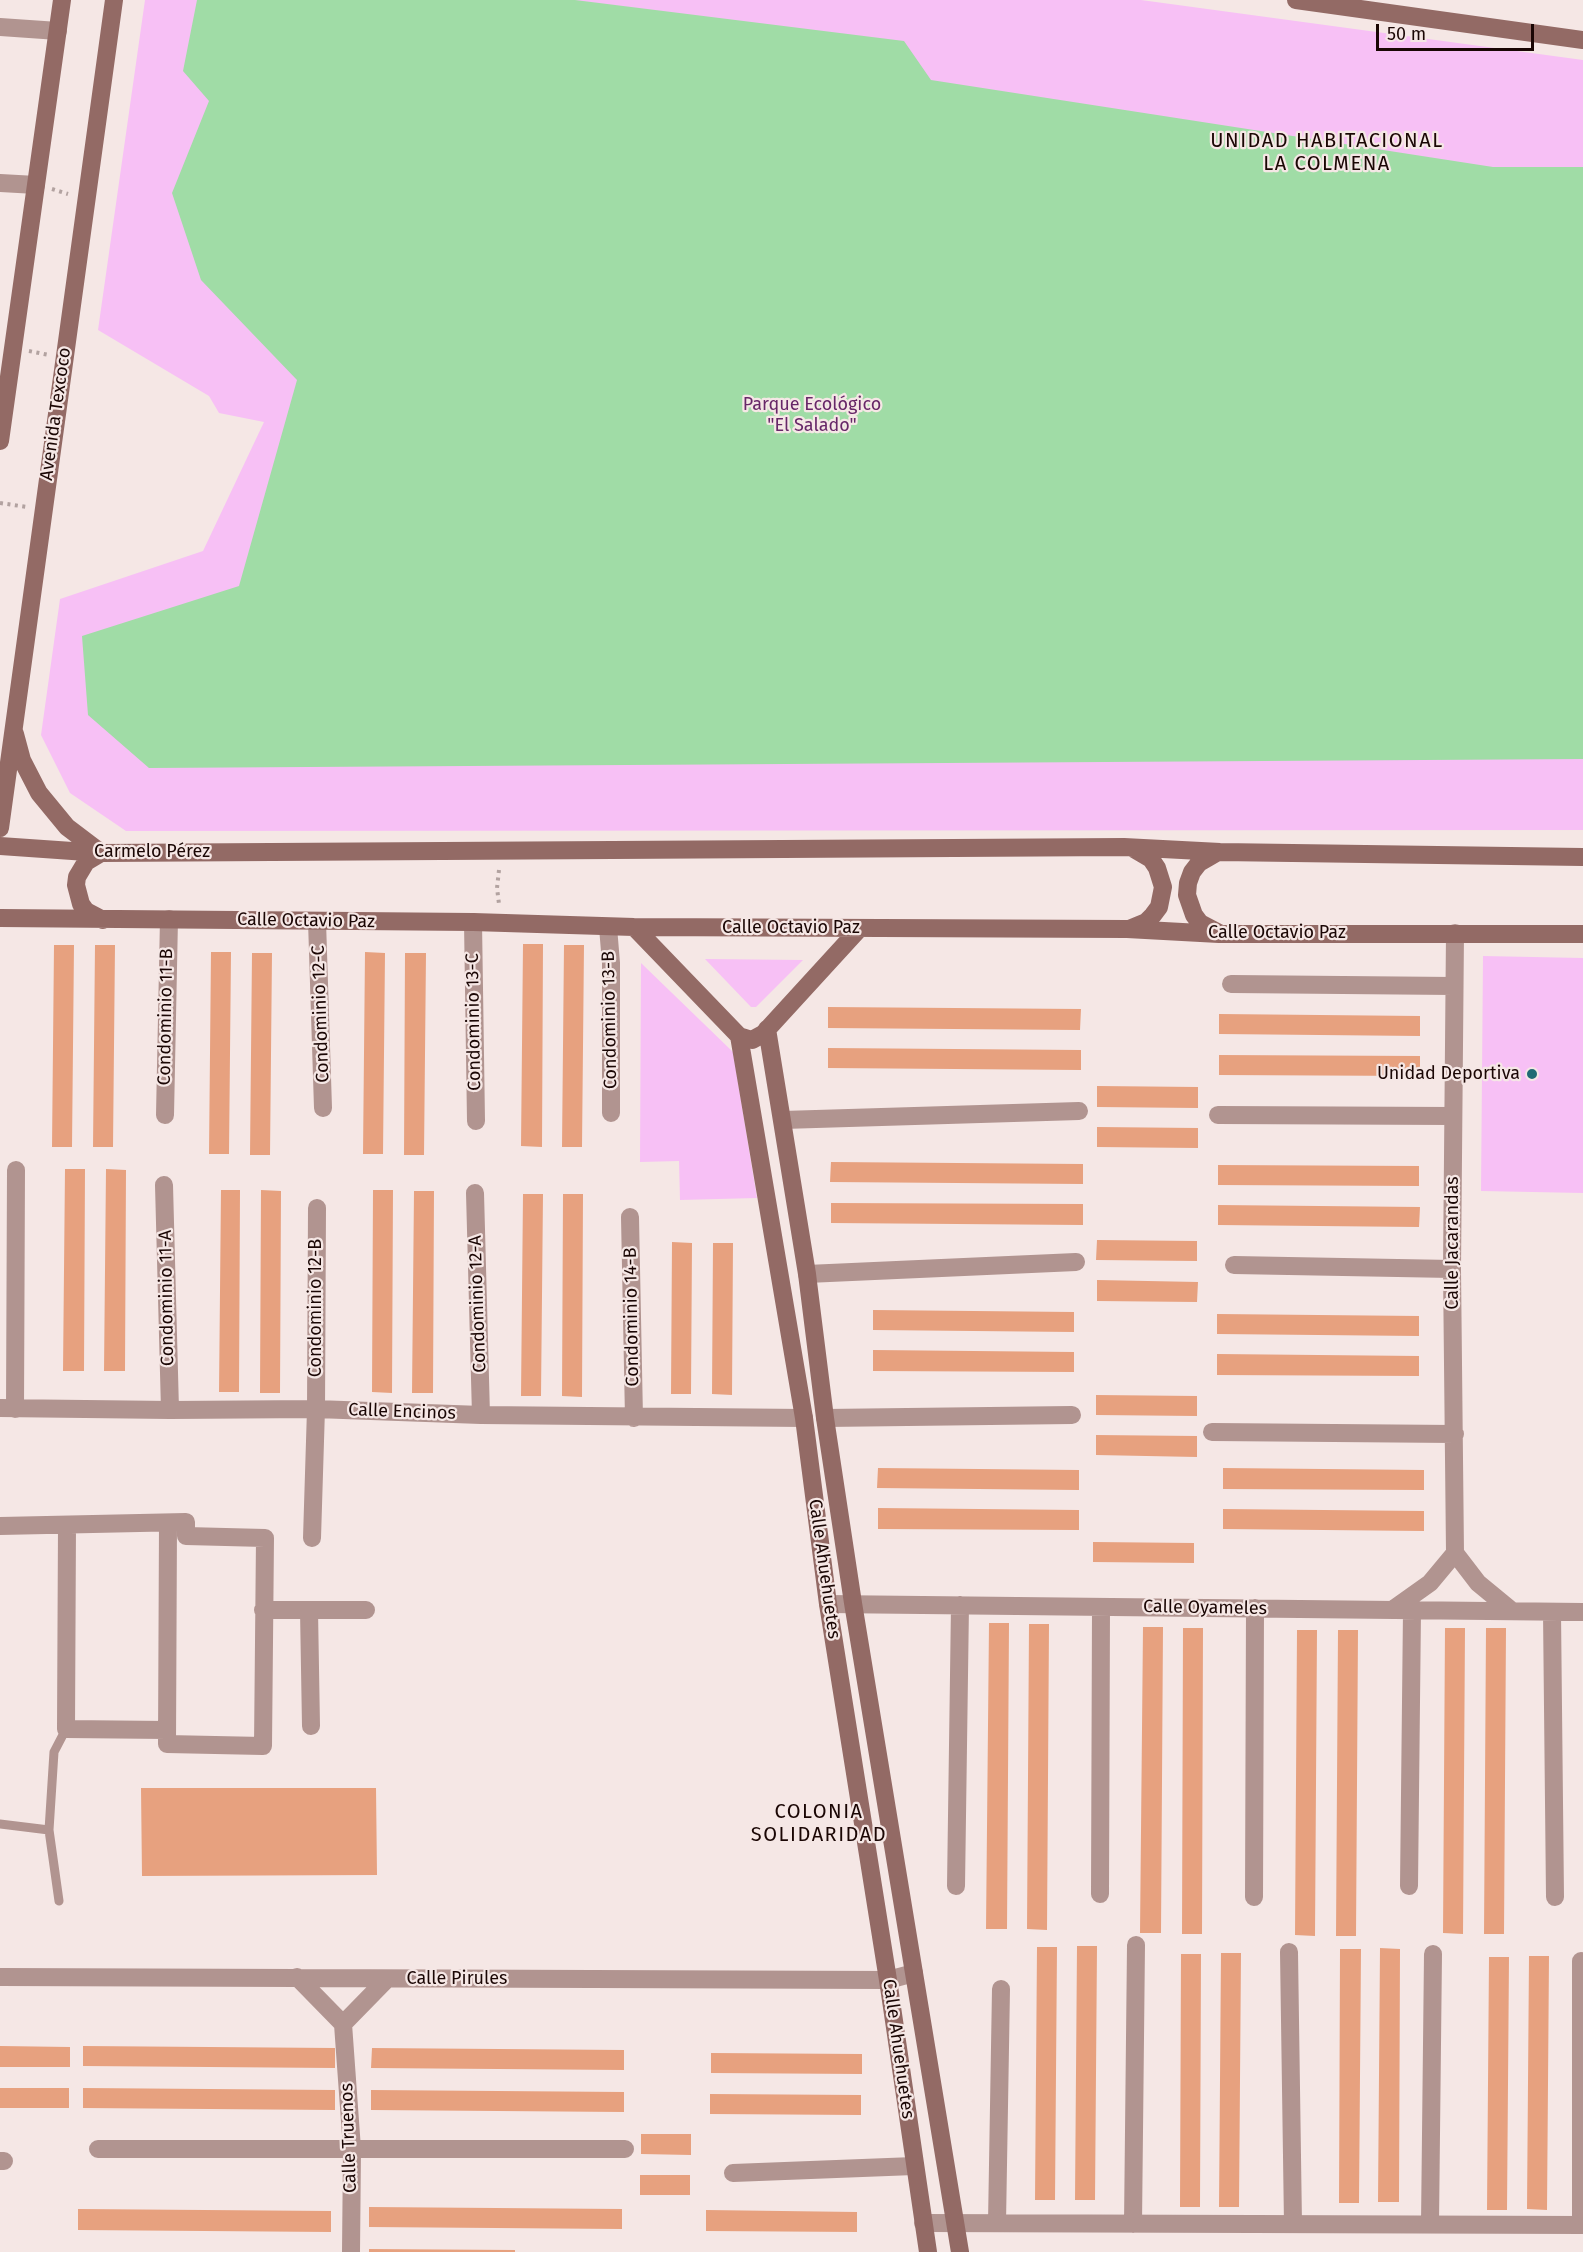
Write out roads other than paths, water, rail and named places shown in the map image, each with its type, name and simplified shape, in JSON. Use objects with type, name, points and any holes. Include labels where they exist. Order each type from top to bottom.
[{"type":"street","points":[[0,441],[7,348],[36,185],[62,0]]},
{"type":"street","name":"Avenida Texcoco","points":[[0,828],[114,0]]},
{"type":"street","points":[[1296,0],[1583,40]]},
{"type":"street","points":[[0,27],[58,31]]},
{"type":"street","points":[[0,183],[36,185]]},
{"type":"street","points":[[13,723],[22,760],[39,794],[67,827],[101,853]]},
{"type":"street","name":"Carmelo Pérez","points":[[0,846],[101,853],[1124,848]]},
{"type":"street","points":[[1124,848],[1220,852],[1583,857]]},
{"type":"street","points":[[1124,848],[1134,849],[1151,859],[1162,877],[1163,887],[1159,907],[1154,915],[1137,927],[1127,929]]},
{"type":"street","points":[[1219,934],[1200,923],[1194,915],[1187,895],[1192,872],[1209,856],[1220,852]]},
{"type":"street","points":[[101,853],[93,856],[81,869],[76,885],[81,904],[86,911],[103,920]]},
{"type":"street","name":"Calle Octavio Paz","points":[[0,918],[473,922],[608,927],[1127,929],[1219,934],[1583,934]]},
{"type":"street","name":"Condominio 11-B","points":[[165,1115],[169,919]]},
{"type":"street","name":"Condominio 12-C","points":[[317,921],[324,1108]]},
{"type":"street","name":"Condominio 13-C","points":[[473,922],[476,1121]]},
{"type":"street","name":"Condominio 13-B","points":[[608,927],[611,963],[611,1113]]},
{"type":"street","points":[[634,927],[739,1036],[752,1040],[758,1038],[767,1029],[860,928]]},
{"type":"street","name":"Calle Jacarandas","points":[[1455,933],[1452,1269],[1455,1552]]},
{"type":"street","points":[[1231,984],[1454,986]]},
{"type":"street","name":"Calle Ahuehuetes","points":[[767,1029],[807,1274],[825,1418],[853,1603],[960,2252]]},
{"type":"street","name":"Calle Ahuehuetes","points":[[739,1036],[804,1418],[828,1604],[888,1980],[928,2252]]},
{"type":"street","points":[[783,1120],[1079,1111]]},
{"type":"street","points":[[1218,1114],[1453,1116]]},
{"type":"street","points":[[8,1408],[16,1170]]},
{"type":"street","name":"Condominio 11-A","points":[[164,1185],[170,1410]]},
{"type":"street","name":"Condominio 12-A","points":[[475,1193],[481,1415]]},
{"type":"street","name":"Condominio 12-B","points":[[312,1538],[316,1409],[317,1208]]},
{"type":"street","name":"Condominio 14-B","points":[[630,1217],[634,1418]]},
{"type":"street","points":[[807,1274],[1076,1262]]},
{"type":"street","points":[[1234,1265],[1452,1269]]},
{"type":"street","name":"Calle Encinos","points":[[8,1408],[316,1409],[634,1418],[804,1418]]},
{"type":"street","points":[[825,1418],[1072,1414]]},
{"type":"street","points":[[1212,1432],[1455,1434]]},
{"type":"street","points":[[0,1526],[186,1522],[186,1536],[265,1538],[263,1746],[167,1744],[168,1523]]},
{"type":"street","points":[[66,1525],[66,1729],[167,1730]]},
{"type":"street","points":[[1392,1610],[1430,1584],[1455,1552],[1478,1583],[1512,1611]]},
{"type":"street","name":"Calle Oyameles","points":[[828,1604],[1583,1612]]},
{"type":"street","points":[[956,1886],[960,1605]]},
{"type":"street","points":[[1100,1894],[1101,1607]]},
{"type":"street","points":[[1254,1897],[1255,1608]]},
{"type":"street","points":[[263,1610],[366,1610]]},
{"type":"street","points":[[309,1610],[311,1726]]},
{"type":"street","points":[[1409,1886],[1412,1610]]},
{"type":"street","points":[[1552,1611],[1556,1897]]},
{"type":"street","points":[[1133,2224],[1136,1945]]},
{"type":"street","points":[[1289,1952],[1293,2224]]},
{"type":"street","points":[[1430,2224],[1433,1954]]},
{"type":"street","points":[[923,2223],[1582,2225],[1581,1961]]},
{"type":"street","name":"Calle Pirules","points":[[0,1977],[888,1980],[914,1973]]},
{"type":"street","points":[[297,1977],[343,2024],[387,1979]]},
{"type":"street","points":[[997,2223],[1000,1989]]},
{"type":"street","name":"Calle Truenos","points":[[343,2024],[352,2149],[351,2252]]},
{"type":"street","points":[[98,2149],[625,2149]]},
{"type":"street","points":[[734,2173],[914,2166]]},
{"type":"lane","points":[[59,1900],[49,1830],[54,1752],[66,1729]]},
{"type":"lane","points":[[0,1824],[49,1830]]},
{"type":"place","name":"Unidad Deportiva","points":[[1532,1074]]},
{"type":"district","name":"UNIDAD HABITACIONAL LA COLMENA","points":[[1327,152]]},
{"type":"district","name":"COLONIA SOLIDARIDAD","points":[[819,1824]]},
{"type":"park label","name":"Parque Ecológico \"El Salado\"","points":[[812,415]]}]
